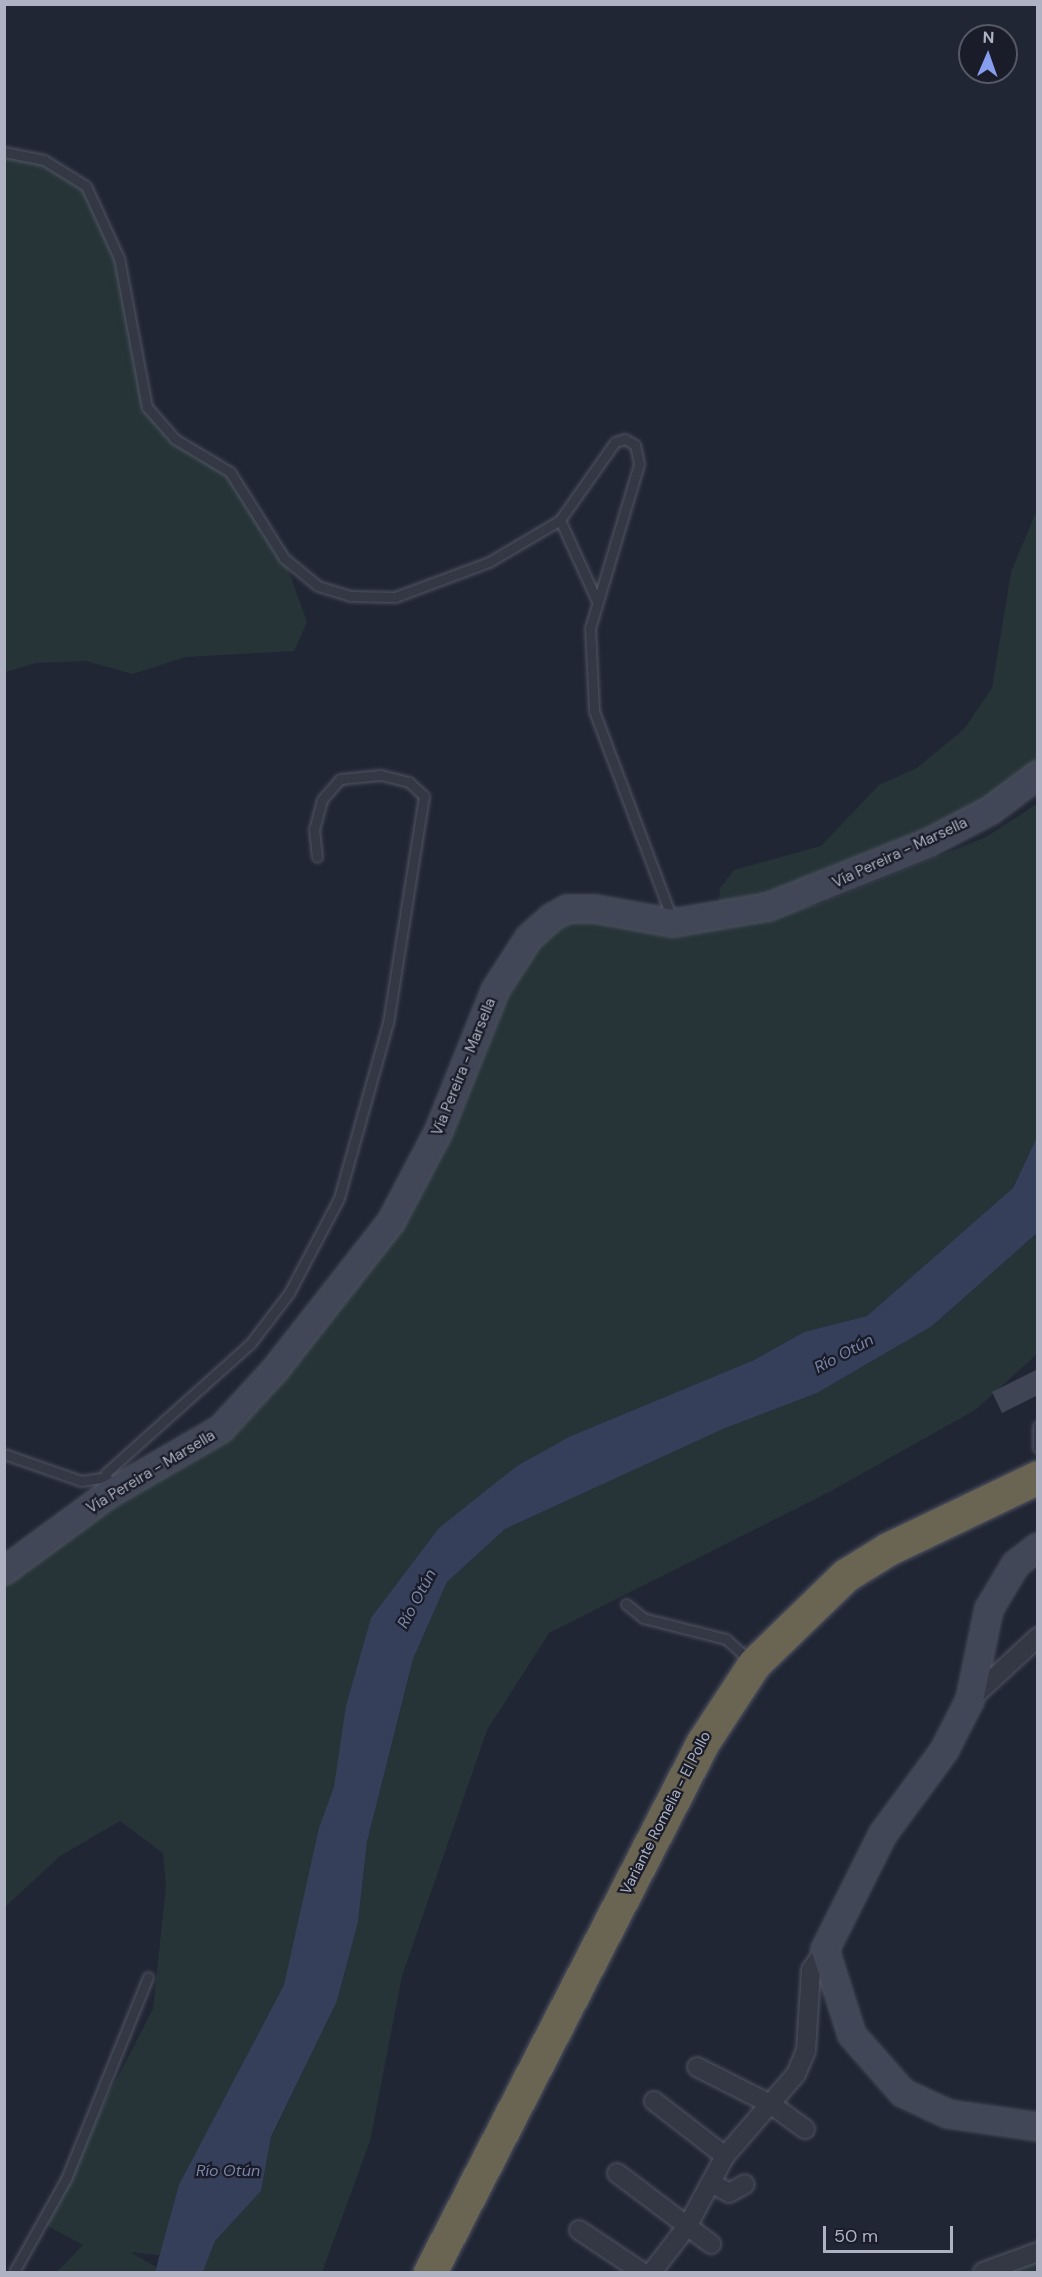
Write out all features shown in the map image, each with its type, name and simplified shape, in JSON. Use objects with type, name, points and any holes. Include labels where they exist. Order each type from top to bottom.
[{"type":"highway","name":"Variante Romelia - El Pollo","points":[[430,2272],[708,1732],[754,1664],[846,1575],[888,1549],[1038,1477]]},
{"type":"main road","name":"Vía Pereira - Marsella","points":[[4,1571],[107,1483],[221,1429],[275,1370],[391,1222],[438,1133],[496,989],[529,938],[567,909],[673,923],[768,907],[833,884],[928,843],[991,810],[1038,775]]},
{"type":"main road","points":[[1038,1546],[1016,1563],[989,1609],[970,1700],[944,1751],[883,1834],[825,1950],[852,2035],[903,2093],[948,2114],[1038,2127]]},
{"type":"street","points":[[970,1700],[1038,1637]]},
{"type":"street","points":[[652,2272],[688,2225],[713,2184],[725,2156],[772,2105],[806,2050],[811,1970],[825,1950]]},
{"type":"street","points":[[697,2067],[772,2105],[805,2129]]},
{"type":"street","points":[[654,2101],[725,2156]]},
{"type":"street","points":[[617,2173],[711,2244]]},
{"type":"street","points":[[713,2184],[729,2193],[745,2184]]},
{"type":"street","points":[[579,2230],[642,2272]]},
{"type":"street","points":[[983,2272],[1038,2252]]},
{"type":"lane","points":[[4,152],[44,160],[86,186],[119,258],[147,407],[175,439],[230,472],[284,558],[318,586],[351,596],[395,597],[489,562],[560,520],[610,446],[625,439],[635,446],[639,464],[596,599],[590,628],[594,711],[673,923]]},
{"type":"lane","points":[[560,520],[596,599]]},
{"type":"lane","points":[[4,1454],[81,1481],[107,1483],[250,1344],[289,1293],[339,1198],[388,1023],[424,796],[409,782],[380,775],[339,779],[322,800],[314,830],[316,857]]},
{"type":"lane","points":[[1038,1426],[1038,1448]]},
{"type":"lane","points":[[626,1604],[643,1618],[726,1640],[754,1664]]},
{"type":"lane","points":[[14,2272],[66,2179],[148,1977]]},
{"type":"shaded area","points":[[5,152],[44,160],[86,186],[117,252],[147,407],[175,439],[230,472],[284,558],[307,622],[294,651],[185,657],[133,674],[86,661],[36,663],[5,672]]},
{"type":"shaded area","points":[[1037,510],[1037,775],[928,843],[718,910],[720,888],[734,870],[821,846],[879,785],[917,768],[964,729],[992,688],[1011,572]]},
{"type":"shaded area","points":[[1037,804],[1037,1137],[1013,1188],[867,1316],[804,1332],[754,1360],[571,1436],[362,1653],[316,1971],[189,2245],[158,2255],[130,2252],[156,2267],[155,2272],[57,2272],[83,2245],[42,2223],[153,2009],[166,1886],[163,1853],[120,1821],[60,1856],[5,1907],[4,1570],[221,1429],[391,1222],[461,1069],[549,919],[721,927],[819,904],[986,837]]},
{"type":"shaded area","points":[[1037,1233],[1037,1354],[975,1410],[831,1491],[549,1633],[487,1730],[402,1976],[370,2141],[322,2272],[203,2272],[215,2241],[261,2191],[271,2138],[337,2001],[358,1922],[367,1842],[413,1659],[447,1582],[505,1529],[723,1429],[817,1393],[932,1326]]},
{"type":"shaded area","points":[[1037,2252],[1037,2272],[983,2272]]},
{"type":"water","name":"Río Otún","points":[[1037,1137],[1037,1233],[932,1326],[817,1393],[723,1429],[505,1529],[447,1582],[413,1659],[367,1842],[358,1922],[337,2001],[271,2137],[261,2191],[215,2241],[203,2272],[155,2272],[179,2185],[284,1985],[319,1828],[334,1787],[346,1706],[371,1618],[439,1528],[517,1466],[571,1436],[754,1360],[804,1332],[867,1316],[1013,1188]]},
{"type":"building","points":[[1038,1369],[1038,1395],[1002,1413],[992,1392]]}]
